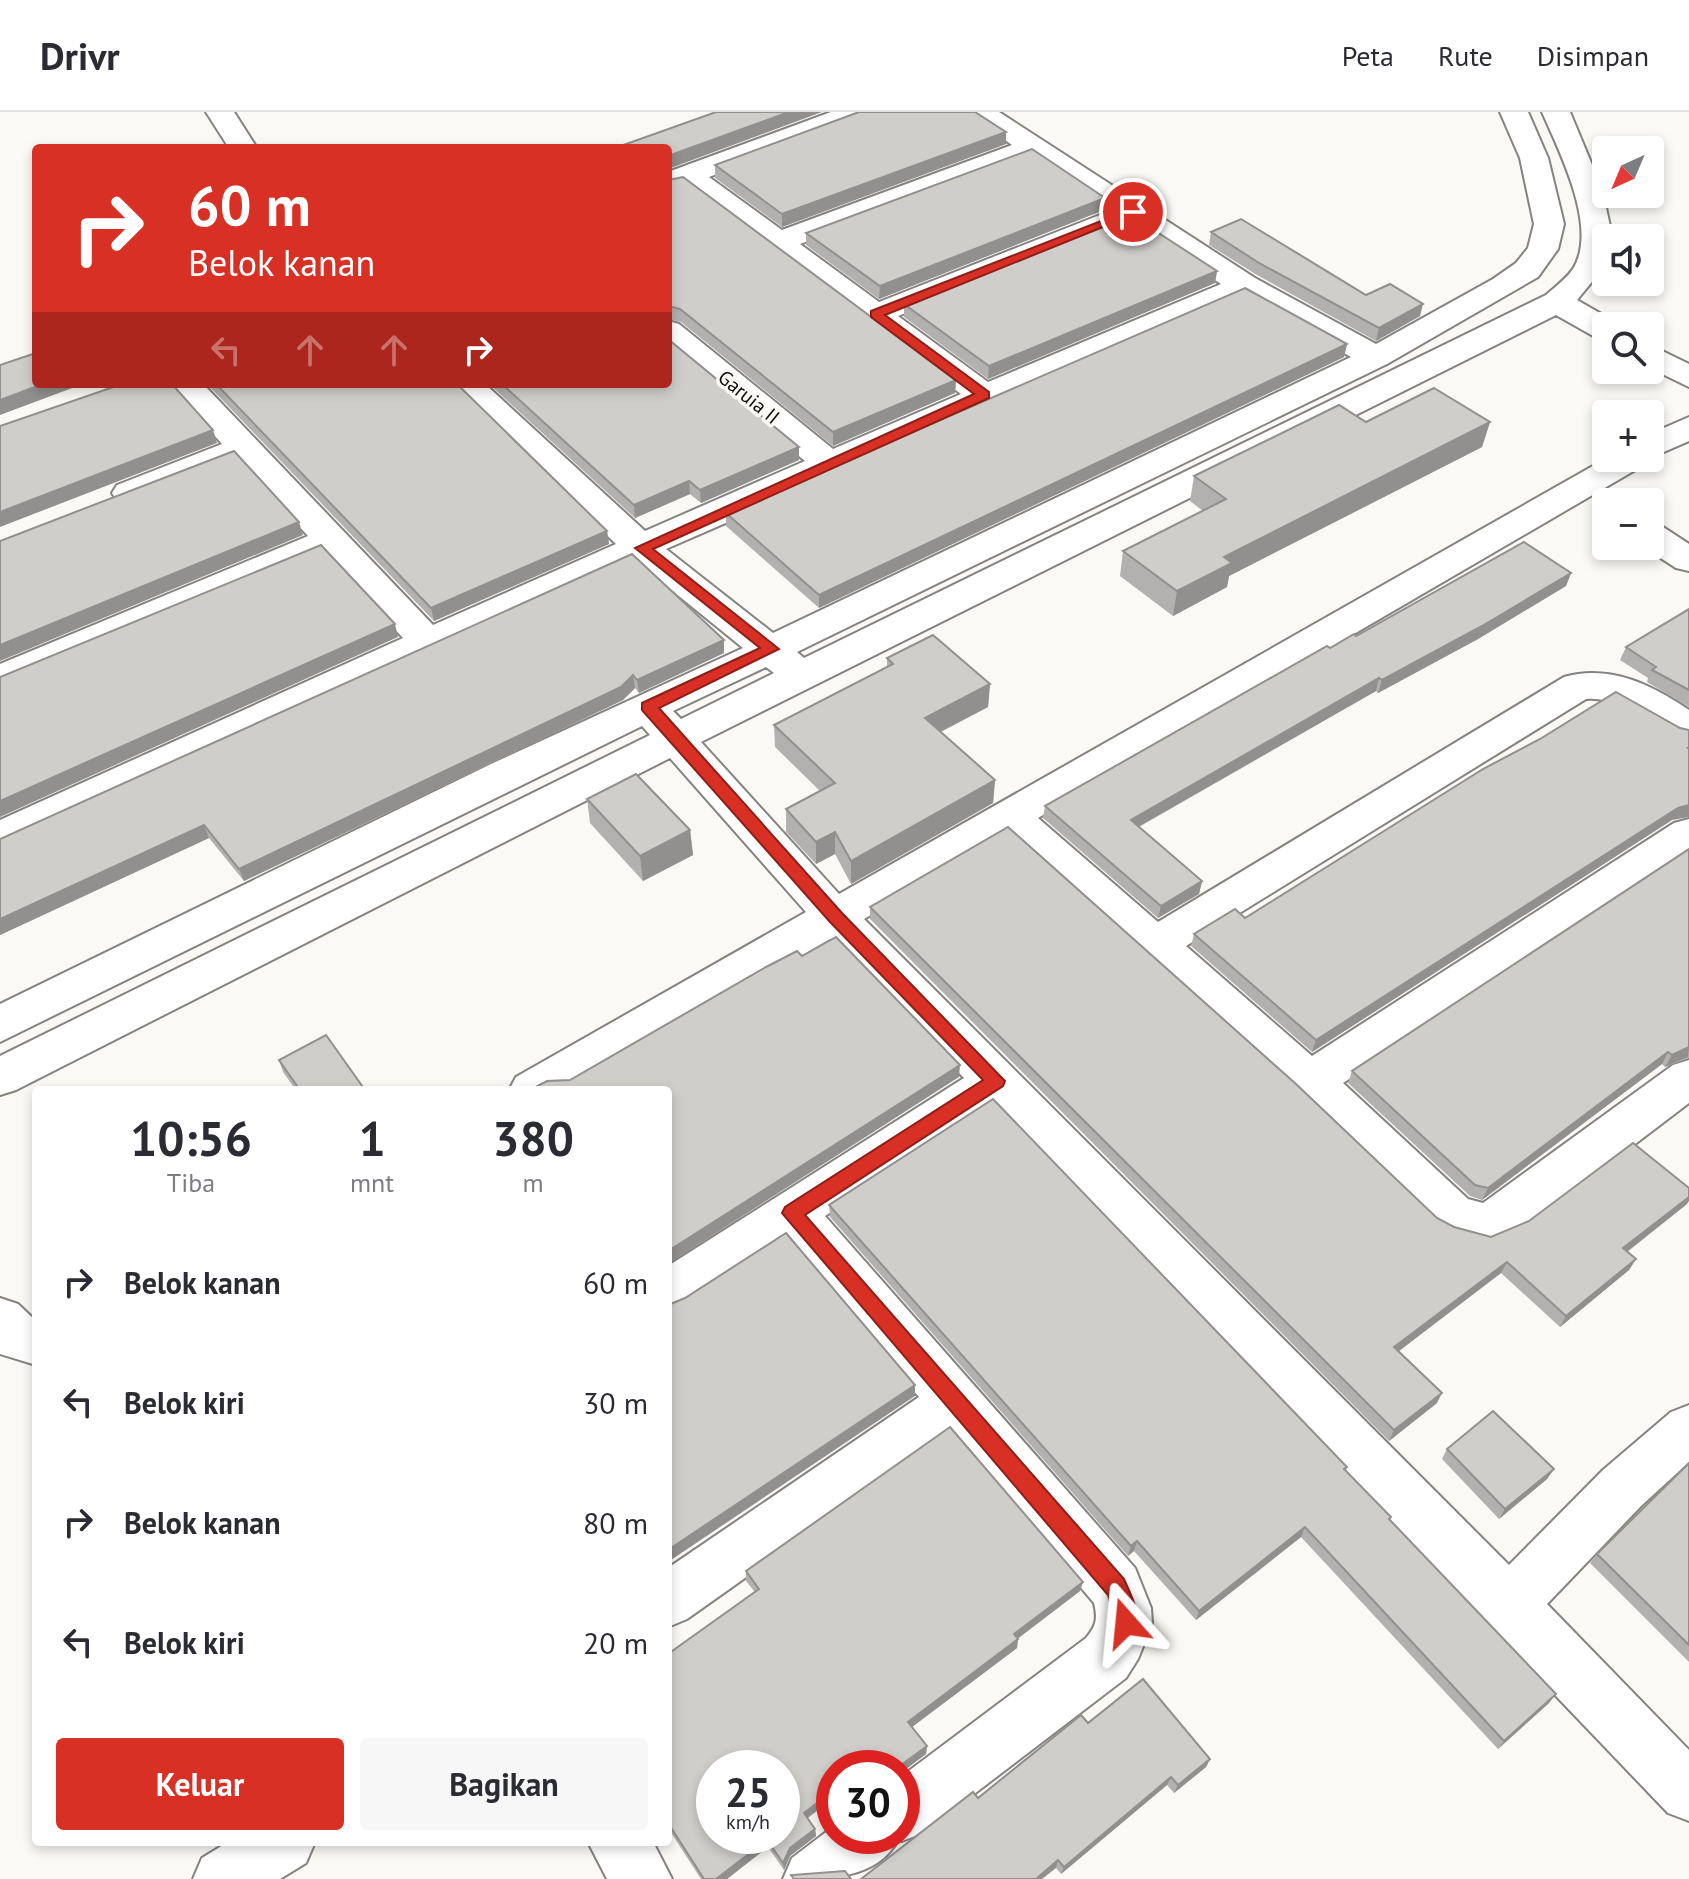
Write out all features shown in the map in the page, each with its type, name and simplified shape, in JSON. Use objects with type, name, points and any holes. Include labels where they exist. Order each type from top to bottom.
[{"type":"street","points":[[220,112],[240,144]]},
{"type":"street","points":[[678,179],[857,112]]},
{"type":"street","points":[[980,112],[1244,285],[1376,357]]},
{"type":"street","points":[[0,1077],[662,723],[772,649],[1376,357],[1504,286],[1527,270],[1543,249],[1549,224],[1534,158],[1514,112]]},
{"type":"street","points":[[0,1024],[489,782],[800,676],[1567,293],[1592,263],[1597,240],[1591,204],[1556,112]]},
{"type":"street","points":[[781,241],[1034,147]]},
{"type":"street","points":[[678,179],[781,241],[984,395]]},
{"type":"street","points":[[876,314],[1133,212]]},
{"type":"street","points":[[1527,270],[1567,293],[1592,317]]},
{"type":"street","points":[[0,837],[427,641],[984,395],[1244,285]]},
{"type":"street","name":"Garuia II","points":[[672,334],[830,464]]},
{"type":"street","points":[[1664,363],[1689,377]]},
{"type":"street","points":[[189,388],[427,641]]},
{"type":"street","points":[[470,388],[642,548],[772,649],[800,676]]},
{"type":"street","points":[[1664,440],[1689,427]]},
{"type":"street","points":[[100,504],[242,448]]},
{"type":"street","points":[[539,1086],[836,918],[1009,815],[1590,499],[1618,472]]},
{"type":"street","points":[[0,679],[331,539]]},
{"type":"street","points":[[1664,544],[1689,560]]},
{"type":"street","points":[[1154,945],[1578,686],[1600,683],[1620,687],[1689,729]]},
{"type":"street","points":[[662,723],[836,918],[1509,1604],[1689,1792]]},
{"type":"street","points":[[1009,815],[1310,1081],[1451,1213],[1467,1222],[1484,1224],[1505,1216],[1689,1078]]},
{"type":"street","points":[[1310,1081],[1689,834]]},
{"type":"street","points":[[672,1289],[996,1081]]},
{"type":"street","points":[[792,1213],[1116,1587],[1124,1606],[1126,1623],[1119,1642],[1106,1658],[920,1798]]},
{"type":"street","points":[[0,1320],[18,1338],[32,1342]]},
{"type":"street","points":[[672,1597],[956,1400]]},
{"type":"street","points":[[1509,1604],[1622,1488],[1686,1436]]},
{"type":"street","points":[[223,1879],[278,1846]]},
{"type":"street","points":[[621,1846],[642,1879]]},
{"type":"street","points":[[813,1879],[846,1854]]},
{"type":"building","points":[[716,112],[789,112],[672,155],[672,144],[626,144]]},
{"type":"building","points":[[859,112],[975,112],[1006,132],[782,214],[715,165]]},
{"type":"building","points":[[1032,149],[1105,198],[880,286],[806,233]]},
{"type":"building","points":[[683,177],[956,380],[833,432],[680,309],[672,307],[672,179]]},
{"type":"building","points":[[1131,215],[1217,271],[989,366],[904,304]]},
{"type":"building","points":[[1241,219],[1366,295],[1390,284],[1423,304],[1379,328],[1259,263],[1211,232]]},
{"type":"building","points":[[1245,288],[1347,344],[819,595],[726,513]]},
{"type":"building","points":[[672,342],[799,447],[700,490],[689,481],[634,505],[506,388],[672,388]]},
{"type":"building","points":[[32,354],[32,388],[0,400],[0,365]]},
{"type":"building","points":[[110,388],[176,388],[213,430],[0,512],[0,426]]},
{"type":"building","points":[[220,388],[461,388],[607,531],[431,608]]},
{"type":"building","points":[[1434,388],[1490,422],[1224,557],[1232,563],[1177,591],[1123,551],[1226,499],[1194,476],[1339,405],[1366,422]]},
{"type":"building","points":[[234,451],[299,522],[0,645],[0,541]]},
{"type":"building","points":[[1524,542],[1571,573],[1482,626],[1382,680],[1379,678],[1131,820],[1202,881],[1161,906],[1045,806],[1327,646],[1330,648],[1354,634],[1356,636]]},
{"type":"building","points":[[321,545],[395,624],[0,801],[0,677]]},
{"type":"building","points":[[632,554],[724,640],[637,680],[633,675],[621,687],[239,869],[204,825],[0,919],[0,839]]},
{"type":"building","points":[[1689,609],[1689,690],[1652,670],[1656,667],[1626,647]]},
{"type":"building","points":[[933,635],[990,684],[925,718],[995,780],[851,861],[835,832],[816,842],[786,809],[835,783],[774,725],[893,664],[887,658]]},
{"type":"building","points":[[1616,692],[1689,730],[1689,805],[1678,808],[1316,1040],[1194,934],[1235,909],[1245,918],[1483,769],[1540,739]]},
{"type":"building","points":[[636,774],[690,830],[640,856],[587,799]]},
{"type":"building","points":[[1008,827],[1296,1084],[1437,1218],[1454,1227],[1491,1237],[1529,1221],[1633,1143],[1689,1188],[1689,1197],[1623,1248],[1636,1259],[1566,1316],[1507,1262],[1394,1347],[1442,1393],[1394,1430],[870,907]]},
{"type":"building","points":[[1689,849],[1689,1047],[1672,1055],[1668,1052],[1488,1188],[1475,1185],[1352,1071]]},
{"type":"building","points":[[836,937],[960,1065],[672,1248],[672,1086],[538,1086],[547,1081],[570,1080],[766,967],[797,951],[802,956]]},
{"type":"building","points":[[326,1035],[362,1086],[297,1086],[279,1060]]},
{"type":"building","points":[[993,1099],[1347,1467],[1344,1469],[1391,1517],[1389,1519],[1556,1694],[1504,1741],[1305,1527],[1199,1611],[1137,1541],[1131,1546],[829,1205]]},
{"type":"building","points":[[786,1233],[915,1385],[672,1547],[672,1303]]},
{"type":"building","points":[[1493,1411],[1554,1469],[1505,1509],[1447,1449]]},
{"type":"building","points":[[950,1427],[1083,1582],[1014,1634],[1018,1639],[908,1722],[927,1746],[920,1751],[816,1750],[816,1804],[804,1813],[815,1829],[800,1840],[800,1750],[696,1750],[696,1854],[749,1854],[716,1879],[704,1879],[672,1829],[672,1651],[759,1589],[746,1571]]},
{"type":"building","points":[[1689,1463],[1689,1645],[1597,1554]]},
{"type":"building","points":[[1143,1679],[1210,1759],[1178,1785],[1171,1777],[1064,1867],[1058,1860],[1036,1879],[861,1879],[893,1854],[920,1854],[920,1833],[973,1792],[978,1798],[1081,1715],[1088,1723]]},
{"type":"building","points":[[777,1854],[787,1854],[783,1863]]},
{"type":"building","points":[[845,1871],[851,1879],[794,1879],[791,1875]]},
{"type":"route","points":[[1126,1623],[1124,1606],[1116,1587],[792,1213],[996,1081],[836,918],[648,707],[772,649],[642,548],[984,395],[876,314],[1133,212]]}]
